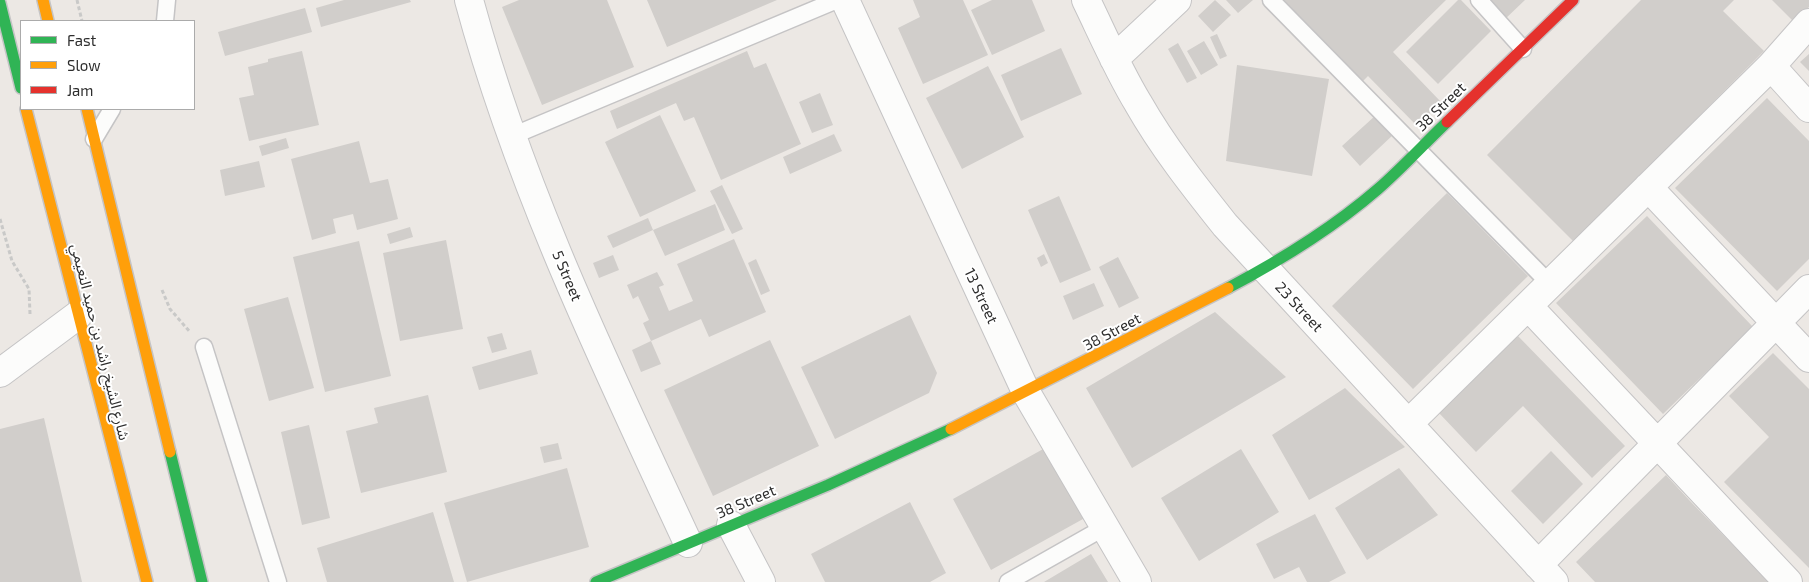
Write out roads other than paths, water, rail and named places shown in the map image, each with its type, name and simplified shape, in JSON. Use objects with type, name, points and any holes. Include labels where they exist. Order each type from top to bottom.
[{"type":"main road","points":[[43,0],[48,20]]},
{"type":"main road","name":"38 Street","points":[[600,581],[902,453],[1027,394],[1294,251],[1352,211],[1574,0]]},
{"type":"main road","points":[[0,3],[20,84]]},
{"type":"main road","name":"شارع الشيخ راشد بن حميد النعيمي","points":[[26,110],[110,446],[147,582]]},
{"type":"main road","points":[[87,110],[202,582]]},
{"type":"main road","points":[[78,127],[100,163]]},
{"type":"main road","points":[[110,446],[127,475],[145,527]]},
{"type":"street","name":"5 Street","points":[[469,0],[512,136],[571,285],[688,543]]},
{"type":"street","name":"13 Street","points":[[845,0],[1027,394],[1138,582]]},
{"type":"street","name":"23 Street","points":[[1086,0],[1138,104],[1188,178],[1263,268],[1546,573]]},
{"type":"street","points":[[1114,59],[1177,0]]},
{"type":"street","points":[[1408,424],[1771,66],[1809,23]]},
{"type":"street","points":[[1771,66],[1809,108]]},
{"type":"street","points":[[1648,187],[1809,358]]},
{"type":"street","points":[[1546,573],[1657,444],[1809,289]]},
{"type":"street","points":[[1528,306],[1788,582]]},
{"type":"street","points":[[0,373],[78,315]]},
{"type":"street","points":[[731,525],[761,582]]},
{"type":"lane","points":[[165,20],[167,0]]},
{"type":"lane","points":[[512,136],[837,0]]},
{"type":"lane","points":[[1271,0],[1550,284]]},
{"type":"lane","points":[[1479,0],[1523,49]]},
{"type":"lane","points":[[94,139],[111,110]]},
{"type":"lane","points":[[204,346],[278,582]]},
{"type":"lane","points":[[1008,582],[1105,527]]}]
